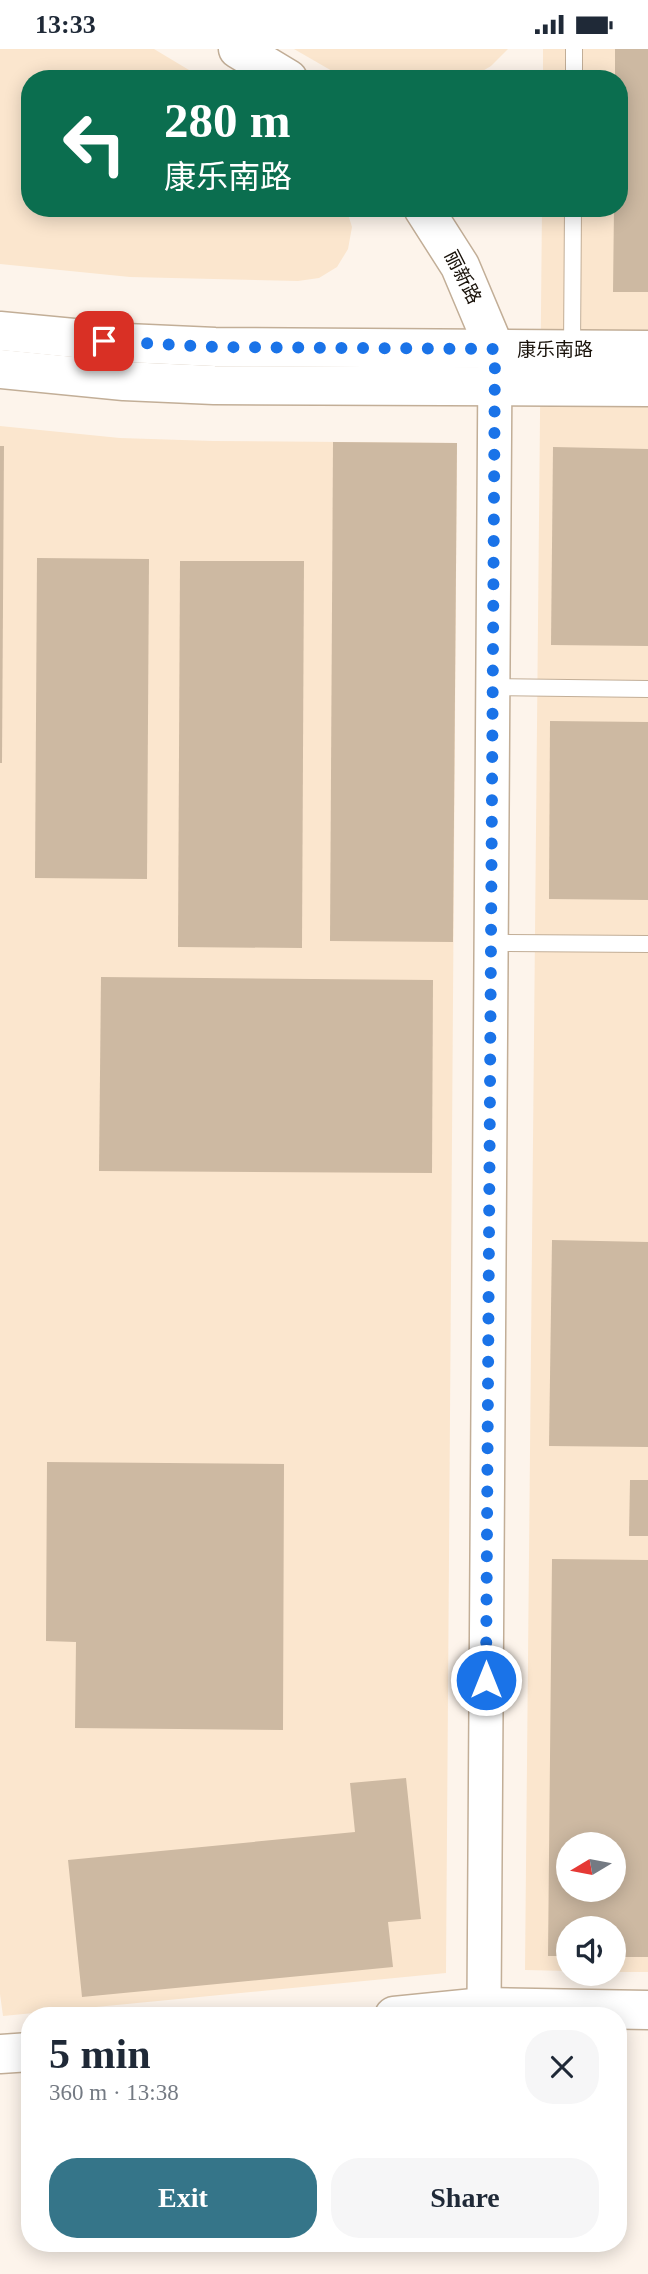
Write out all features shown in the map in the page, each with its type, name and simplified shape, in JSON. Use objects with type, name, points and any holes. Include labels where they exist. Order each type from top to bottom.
[{"type":"street","points":[[237,49],[273,70]]},
{"type":"street","name":"丽新路","points":[[429,217],[460,266],[495,349]]},
{"type":"street","name":"康乐南路","points":[[0,331],[126,343],[215,347],[648,350]]},
{"type":"street","points":[[484,2007],[495,349]]},
{"type":"street","name":"康乐南路","points":[[0,369],[124,381],[214,385],[648,387]]},
{"type":"street","points":[[627,2010],[648,2010]]},
{"type":"street","points":[[0,2055],[21,2053]]},
{"type":"lane","points":[[574,49],[574,70]]},
{"type":"lane","points":[[572,349],[573,217]]},
{"type":"lane","points":[[493,687],[648,689]]},
{"type":"lane","points":[[491,943],[648,944]]},
{"type":"shaded area","points":[[0,49],[154,49],[189,70],[21,70],[21,217],[349,217],[352,227],[348,249],[337,267],[319,278],[298,281],[130,277],[0,264]]},
{"type":"shaded area","points":[[294,49],[508,49],[484,70],[330,70]]},
{"type":"shaded area","points":[[543,49],[648,49],[648,1972],[626,1972],[626,1916],[556,1916],[556,1971],[525,1970],[542,217],[628,217],[628,70],[543,70]]},
{"type":"shaded area","points":[[0,426],[120,438],[457,443],[446,1973],[96,2007],[21,2007],[21,2014],[3,2016],[0,1994]]},
{"type":"building","points":[[615,49],[648,49],[648,292],[613,292],[614,217],[628,217],[628,70],[615,70]]},
{"type":"building","points":[[333,442],[457,443],[453,942],[330,941]]},
{"type":"building","points":[[0,446],[4,446],[2,763],[0,763]]},
{"type":"building","points":[[553,447],[648,449],[648,646],[551,645]]},
{"type":"building","points":[[37,558],[149,559],[147,879],[35,878]]},
{"type":"building","points":[[180,561],[304,561],[302,948],[178,947]]},
{"type":"building","points":[[550,721],[648,722],[648,900],[549,899]]},
{"type":"building","points":[[101,977],[433,980],[432,1173],[99,1171]]},
{"type":"building","points":[[552,1240],[648,1242],[648,1447],[549,1446]]},
{"type":"building","points":[[47,1462],[284,1464],[283,1730],[75,1728],[76,1642],[46,1641]]},
{"type":"building","points":[[630,1480],[648,1480],[648,1536],[629,1536]]},
{"type":"building","points":[[552,1559],[648,1560],[648,1957],[626,1957],[626,1916],[556,1916],[556,1956],[548,1956]]},
{"type":"building","points":[[406,1778],[421,1919],[388,1922],[393,1967],[82,1997],[68,1860],[355,1832],[350,1783]]},
{"type":"route","points":[[104,341],[215,347],[495,349],[486,1680]]}]
